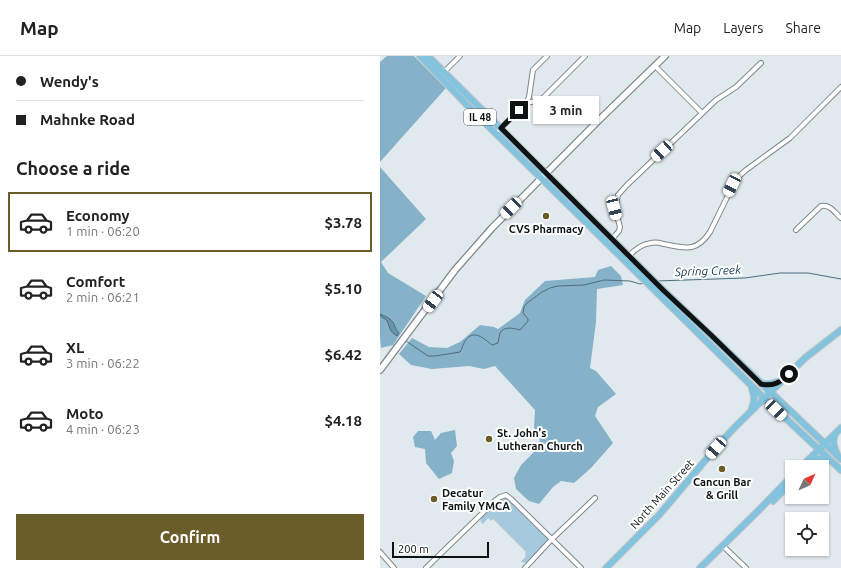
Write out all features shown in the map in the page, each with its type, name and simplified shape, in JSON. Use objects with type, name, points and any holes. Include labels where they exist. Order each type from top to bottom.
[{"type":"main road","name":"IL 48","points":[[420,56],[480,108],[498,131]]},
{"type":"main road","name":"IL 48","points":[[428,56],[442,74],[450,88],[498,131],[627,258],[646,273],[840,458]]},
{"type":"main road","points":[[450,88],[453,86],[480,108]]},
{"type":"main road","name":"IL 48","points":[[627,258],[637,273],[654,290],[818,450],[841,470]]},
{"type":"main road","name":"North Main Street","points":[[606,568],[659,515],[720,443],[750,412],[805,358],[841,330]]},
{"type":"main road","points":[[761,384],[770,384],[782,381]]},
{"type":"main road","points":[[750,412],[755,398],[751,385]]},
{"type":"main road","points":[[764,398],[773,401],[782,409],[791,412]]},
{"type":"main road","points":[[808,460],[839,430]]},
{"type":"main road","points":[[839,430],[834,437],[833,443],[840,458]]},
{"type":"main road","points":[[816,460],[818,458],[830,460]]},
{"type":"main road","points":[[700,568],[785,483]]},
{"type":"main road","points":[[759,510],[766,508],[785,489]]},
{"type":"street","points":[[442,74],[460,56]]},
{"type":"street","points":[[498,131],[526,103],[529,97],[533,70],[547,56]]},
{"type":"street","points":[[526,103],[543,98],[584,56]]},
{"type":"street","points":[[380,370],[469,254],[496,223],[665,56]]},
{"type":"street","points":[[610,241],[619,231],[620,227],[614,208],[618,195],[626,185],[716,100],[740,84],[761,63]]},
{"type":"street","points":[[655,66],[702,113]]},
{"type":"street","points":[[627,258],[639,247],[656,242],[682,247],[694,247],[700,244],[710,232],[736,179],[746,170],[781,146],[841,87]]},
{"type":"street","points":[[796,230],[821,206],[829,206],[841,218]]},
{"type":"street","points":[[426,568],[500,497],[506,495],[581,568]]},
{"type":"street","points":[[525,568],[552,539],[595,498]]},
{"type":"street","points":[[723,546],[746,568]]},
{"type":"street","points":[[380,552],[394,568]]},
{"type":"shaded area","points":[[387,56],[414,56],[446,88],[380,162],[380,62]]},
{"type":"shaded area","points":[[380,167],[426,219],[381,262],[388,273],[426,296],[393,345],[381,348],[380,338]]},
{"type":"shaded area","points":[[611,266],[621,276],[623,285],[597,289],[596,322],[590,368],[596,371],[616,394],[598,407],[595,416],[613,443],[591,468],[574,483],[561,481],[553,487],[539,504],[529,501],[516,489],[514,478],[521,465],[540,446],[539,434],[534,428],[535,410],[495,366],[484,369],[469,366],[432,369],[411,365],[399,354],[412,338],[429,347],[447,348],[460,342],[480,325],[498,329],[520,313],[525,300],[545,281],[595,277],[598,270]]},
{"type":"shaded area","points":[[380,314],[393,322],[399,333],[397,336],[391,331],[387,321],[380,316]]},
{"type":"shaded area","points":[[455,430],[457,446],[451,453],[454,461],[452,473],[439,479],[426,463],[425,449],[415,447],[413,437],[418,431],[431,431],[435,440],[441,433]]},
{"type":"shaded area","points":[[501,498],[508,498],[548,538],[548,540],[526,563],[521,562],[526,556],[526,552],[493,519],[491,521],[488,518],[483,524],[481,522],[482,517]]},
{"type":"waterway","name":"Spring Creek","points":[[657,281],[745,278],[780,273],[808,273],[841,279]]},
{"type":"waterway","name":"Spring Creek","points":[[406,341],[428,356],[460,352],[465,341],[472,335],[479,336],[492,345],[498,343],[500,333],[504,329],[512,328],[520,330],[528,321],[523,313],[524,307],[542,292],[550,288],[558,286],[584,285],[604,280],[630,281],[640,284],[644,283]]},
{"type":"place","name":"CVS Pharmacy","points":[[546,216]]},
{"type":"place","name":"St. John's Lutheran Church","points":[[489,439]]},
{"type":"place","name":"Cancun Bar & Grill","points":[[722,469]]},
{"type":"place","name":"Decatur Family YMCA","points":[[434,499]]},
{"type":"route","points":[[519,110],[501,128],[663,290],[761,384],[766,385],[782,381],[789,374]]}]
